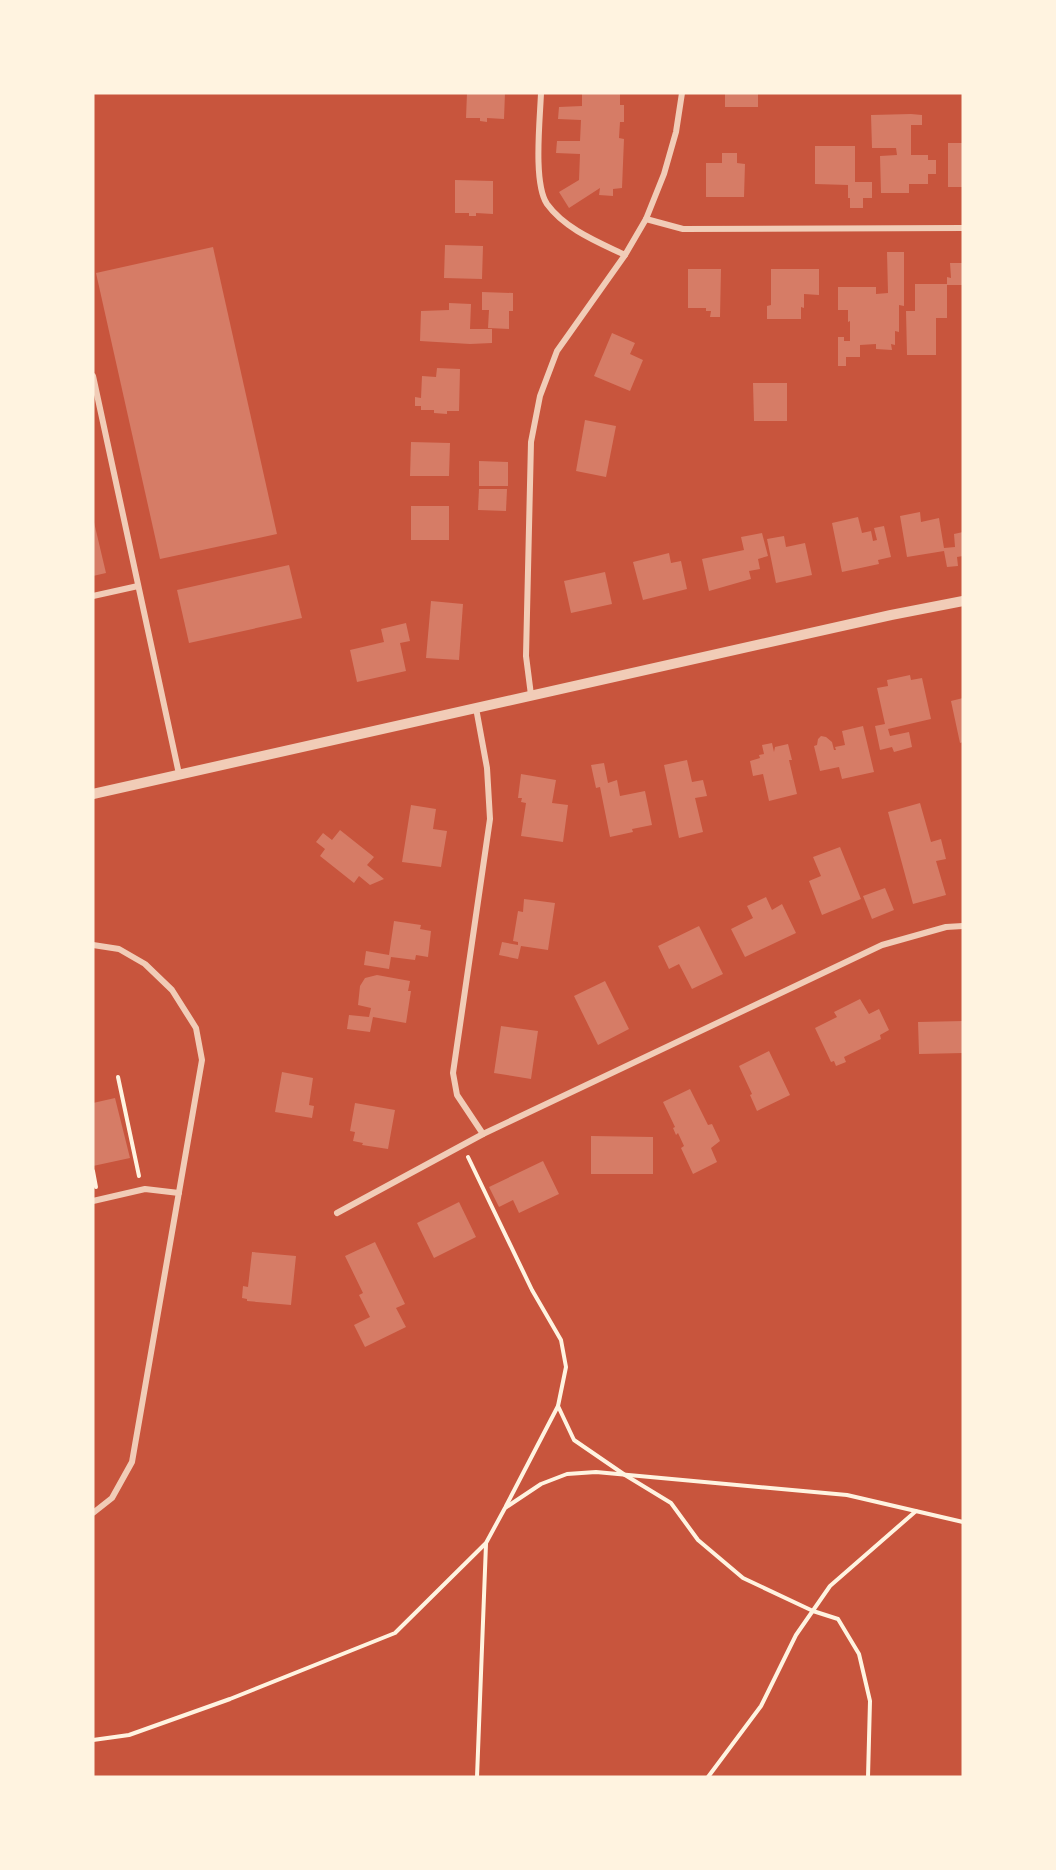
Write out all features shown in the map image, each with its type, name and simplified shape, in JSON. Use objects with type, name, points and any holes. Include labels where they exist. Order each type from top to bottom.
[{"type":"street","points":[[541,93],[539,180],[546,202],[559,217],[578,231],[625,255]]},
{"type":"street","points":[[531,695],[526,656],[531,442],[540,396],[557,351],[625,255],[646,219],[664,174],[676,132],[682,93]]},
{"type":"street","points":[[646,219],[683,230],[963,228]]},
{"type":"street","points":[[93,376],[180,774]]},
{"type":"street","points":[[93,596],[138,586]]},
{"type":"street","points":[[93,794],[963,601]]},
{"type":"street","points":[[476,708],[488,768],[490,819],[453,1073],[457,1095],[483,1134]]},
{"type":"street","points":[[337,1212],[483,1134],[882,945],[946,927],[963,926]]},
{"type":"street","points":[[93,945],[119,949],[145,964],[172,990],[196,1028],[202,1060],[132,1462],[112,1498],[93,1513]]},
{"type":"street","points":[[93,1201],[145,1189],[179,1193]]},
{"type":"path","points":[[118,1077],[140,1180]]},
{"type":"path","points":[[93,1740],[129,1735],[230,1699],[395,1633],[486,1543],[558,1406],[566,1367],[561,1340],[532,1290],[463,1145]]},
{"type":"path","points":[[558,1406],[574,1440],[671,1503],[698,1540],[743,1578],[813,1611],[838,1619],[859,1654],[870,1701],[868,1777]]},
{"type":"path","points":[[505,1508],[540,1484],[567,1474],[596,1472],[847,1495],[963,1522]]},
{"type":"path","points":[[708,1777],[761,1706],[796,1635],[830,1586],[916,1511]]},
{"type":"path","points":[[477,1777],[486,1543]]},
{"type":"building","points":[[467,93],[505,93],[504,119],[487,118],[487,122],[480,121],[480,118],[466,118]]},
{"type":"building","points":[[582,93],[620,93],[620,105],[624,105],[624,122],[620,122],[619,138],[624,139],[622,188],[613,189],[613,196],[599,195],[600,188],[569,208],[559,192],[579,180],[580,154],[556,153],[557,141],[580,141],[581,120],[558,119],[559,107],[582,106]]},
{"type":"building","points":[[725,93],[758,93],[758,107],[725,107]]},
{"type":"building","points":[[871,115],[922,115],[922,125],[911,125],[911,155],[928,155],[928,160],[936,160],[936,174],[928,174],[928,184],[909,184],[909,193],[881,193],[880,156],[897,155],[896,148],[872,148]]},
{"type":"building","points":[[948,143],[963,143],[963,187],[948,187]]},
{"type":"building","points":[[815,146],[855,146],[855,182],[872,182],[872,198],[863,198],[863,208],[850,208],[848,185],[815,184]]},
{"type":"building","points":[[722,153],[737,153],[737,163],[745,164],[744,197],[706,197],[706,163],[722,163]]},
{"type":"building","points":[[455,180],[493,181],[493,214],[476,213],[476,216],[469,216],[469,213],[455,213]]},
{"type":"building","points":[[445,245],[483,246],[482,279],[444,278]]},
{"type":"building","points":[[213,247],[277,534],[160,559],[96,273]]},
{"type":"building","points":[[887,252],[904,252],[904,306],[899,305],[899,332],[895,331],[895,345],[891,344],[892,350],[876,349],[876,344],[860,345],[860,357],[846,357],[846,366],[838,366],[838,337],[844,337],[844,341],[850,341],[850,321],[848,322],[848,310],[838,310],[838,287],[876,287],[876,294],[888,293]]},
{"type":"building","points":[[950,263],[963,263],[963,285],[947,285],[947,318],[936,318],[936,355],[907,355],[906,311],[915,311],[915,284],[947,284],[947,277],[951,278]]},
{"type":"building","points":[[688,269],[721,269],[720,317],[710,317],[711,311],[706,311],[706,308],[688,308]]},
{"type":"building","points":[[771,269],[819,269],[819,295],[804,294],[801,319],[767,319],[767,306],[771,305]]},
{"type":"building","points":[[482,292],[513,293],[513,311],[509,311],[509,329],[488,328],[489,310],[482,310]]},
{"type":"building","points":[[449,303],[471,304],[470,329],[492,329],[492,343],[420,341],[421,311],[449,310]]},
{"type":"building","points":[[612,333],[635,343],[630,354],[643,360],[630,391],[594,376]]},
{"type":"building","points":[[437,368],[460,369],[459,411],[447,411],[447,414],[434,413],[434,410],[421,410],[421,406],[415,406],[415,397],[421,398],[422,376],[436,377]]},
{"type":"building","points":[[753,383],[787,383],[787,421],[754,421]]},
{"type":"building","points":[[585,420],[616,426],[606,477],[576,471]]},
{"type":"building","points":[[411,442],[450,443],[449,476],[410,476]]},
{"type":"building","points":[[479,461],[508,462],[508,486],[479,486]]},
{"type":"building","points":[[479,489],[507,489],[506,511],[478,510]]},
{"type":"building","points":[[411,506],[449,506],[449,540],[411,540]]},
{"type":"building","points":[[920,512],[921,522],[939,518],[944,548],[955,547],[954,534],[963,532],[963,556],[957,557],[958,566],[947,567],[944,551],[907,557],[900,516]]},
{"type":"building","points":[[858,517],[862,533],[871,531],[873,541],[877,540],[874,528],[884,526],[891,557],[878,560],[879,564],[842,572],[832,523]]},
{"type":"building","points":[[93,518],[106,573],[93,576]]},
{"type":"building","points":[[762,533],[768,556],[758,559],[760,569],[749,571],[751,579],[709,591],[702,559],[744,550],[741,537]]},
{"type":"building","points":[[784,536],[786,547],[805,543],[812,575],[776,583],[767,539]]},
{"type":"building","points":[[669,553],[671,563],[681,561],[687,589],[643,600],[633,562]]},
{"type":"building","points":[[289,565],[302,618],[189,643],[177,590]]},
{"type":"building","points":[[605,572],[612,604],[571,613],[564,581]]},
{"type":"building","points":[[431,601],[463,604],[459,660],[426,658]]},
{"type":"building","points":[[406,623],[410,641],[400,643],[406,671],[357,682],[350,650],[384,642],[381,629]]},
{"type":"building","points":[[910,675],[911,680],[922,678],[931,719],[888,729],[890,736],[909,732],[912,747],[894,752],[892,747],[880,750],[875,726],[885,724],[877,688],[888,686],[887,680]]},
{"type":"building","points":[[963,698],[963,742],[960,743],[951,701]]},
{"type":"building","points":[[863,726],[874,772],[842,779],[839,767],[820,771],[814,746],[817,745],[818,739],[821,736],[826,737],[836,750],[835,747],[845,745],[842,731]]},
{"type":"building","points":[[772,743],[774,752],[775,747],[788,744],[792,760],[789,760],[797,794],[769,801],[763,774],[753,776],[750,761],[764,754],[762,745]]},
{"type":"building","points":[[687,760],[692,782],[703,780],[707,796],[695,798],[703,832],[679,838],[664,765]]},
{"type":"building","points":[[604,763],[608,783],[617,780],[620,796],[645,791],[652,825],[610,837],[600,787],[596,788],[591,765]]},
{"type":"building","points":[[521,774],[556,780],[552,803],[568,805],[563,842],[521,836],[526,803],[521,802],[522,798],[518,798]]},
{"type":"building","points":[[920,803],[931,842],[941,839],[946,859],[936,861],[946,895],[913,904],[888,812]]},
{"type":"building","points":[[411,805],[436,809],[433,829],[447,831],[441,867],[402,862]]},
{"type":"building","points":[[340,830],[374,857],[367,865],[384,879],[370,885],[359,876],[354,883],[320,856],[325,849],[316,842],[323,833],[332,840]]},
{"type":"building","points":[[840,847],[861,899],[822,915],[809,881],[821,876],[813,857]]},
{"type":"building","points":[[885,888],[894,910],[872,919],[863,896]]},
{"type":"building","points":[[766,897],[772,910],[782,904],[796,933],[745,957],[731,929],[753,918],[747,906]]},
{"type":"building","points":[[524,899],[555,903],[548,950],[521,946],[518,959],[499,955],[502,942],[518,945],[518,942],[513,941],[518,911],[523,912]]},
{"type":"building","points":[[394,921],[421,925],[420,929],[431,931],[428,957],[416,955],[415,960],[391,957],[389,969],[364,965],[366,951],[389,955]]},
{"type":"building","points":[[699,926],[723,974],[692,989],[679,964],[669,969],[658,946]]},
{"type":"building","points":[[377,975],[410,981],[408,991],[411,991],[406,1023],[373,1017],[370,1032],[347,1029],[349,1015],[369,1017],[371,1008],[358,1005],[360,986],[365,978]]},
{"type":"building","points":[[605,981],[629,1029],[598,1045],[574,996]]},
{"type":"building","points":[[860,999],[869,1014],[879,1009],[889,1030],[880,1035],[881,1039],[844,1057],[846,1062],[836,1066],[834,1061],[831,1062],[815,1028],[837,1017],[834,1012]]},
{"type":"building","points":[[963,1021],[963,1053],[919,1054],[918,1022]]},
{"type":"building","points":[[501,1026],[538,1031],[531,1079],[494,1073]]},
{"type":"building","points":[[769,1051],[790,1095],[757,1111],[739,1066]]},
{"type":"building","points":[[282,1072],[313,1078],[309,1105],[314,1106],[312,1118],[275,1112]]},
{"type":"building","points":[[690,1089],[708,1125],[712,1124],[720,1141],[711,1148],[717,1162],[693,1174],[681,1148],[684,1146],[678,1133],[676,1135],[673,1128],[675,1127],[663,1102]]},
{"type":"building","points":[[115,1098],[130,1158],[93,1166],[93,1103]]},
{"type":"building","points":[[355,1103],[395,1110],[388,1149],[362,1145],[363,1143],[353,1141],[355,1132],[350,1131]]},
{"type":"building","points":[[591,1136],[653,1137],[653,1174],[591,1174]]},
{"type":"building","points":[[543,1161],[559,1194],[519,1213],[513,1200],[499,1207],[489,1187]]},
{"type":"building","points":[[459,1202],[476,1237],[434,1258],[417,1223]]},
{"type":"building","points":[[375,1242],[405,1304],[396,1308],[406,1327],[365,1347],[354,1325],[370,1317],[359,1295],[363,1293],[345,1256]]},
{"type":"building","points":[[252,1252],[296,1256],[291,1305],[247,1301],[242,1298],[243,1286],[248,1287]]}]
